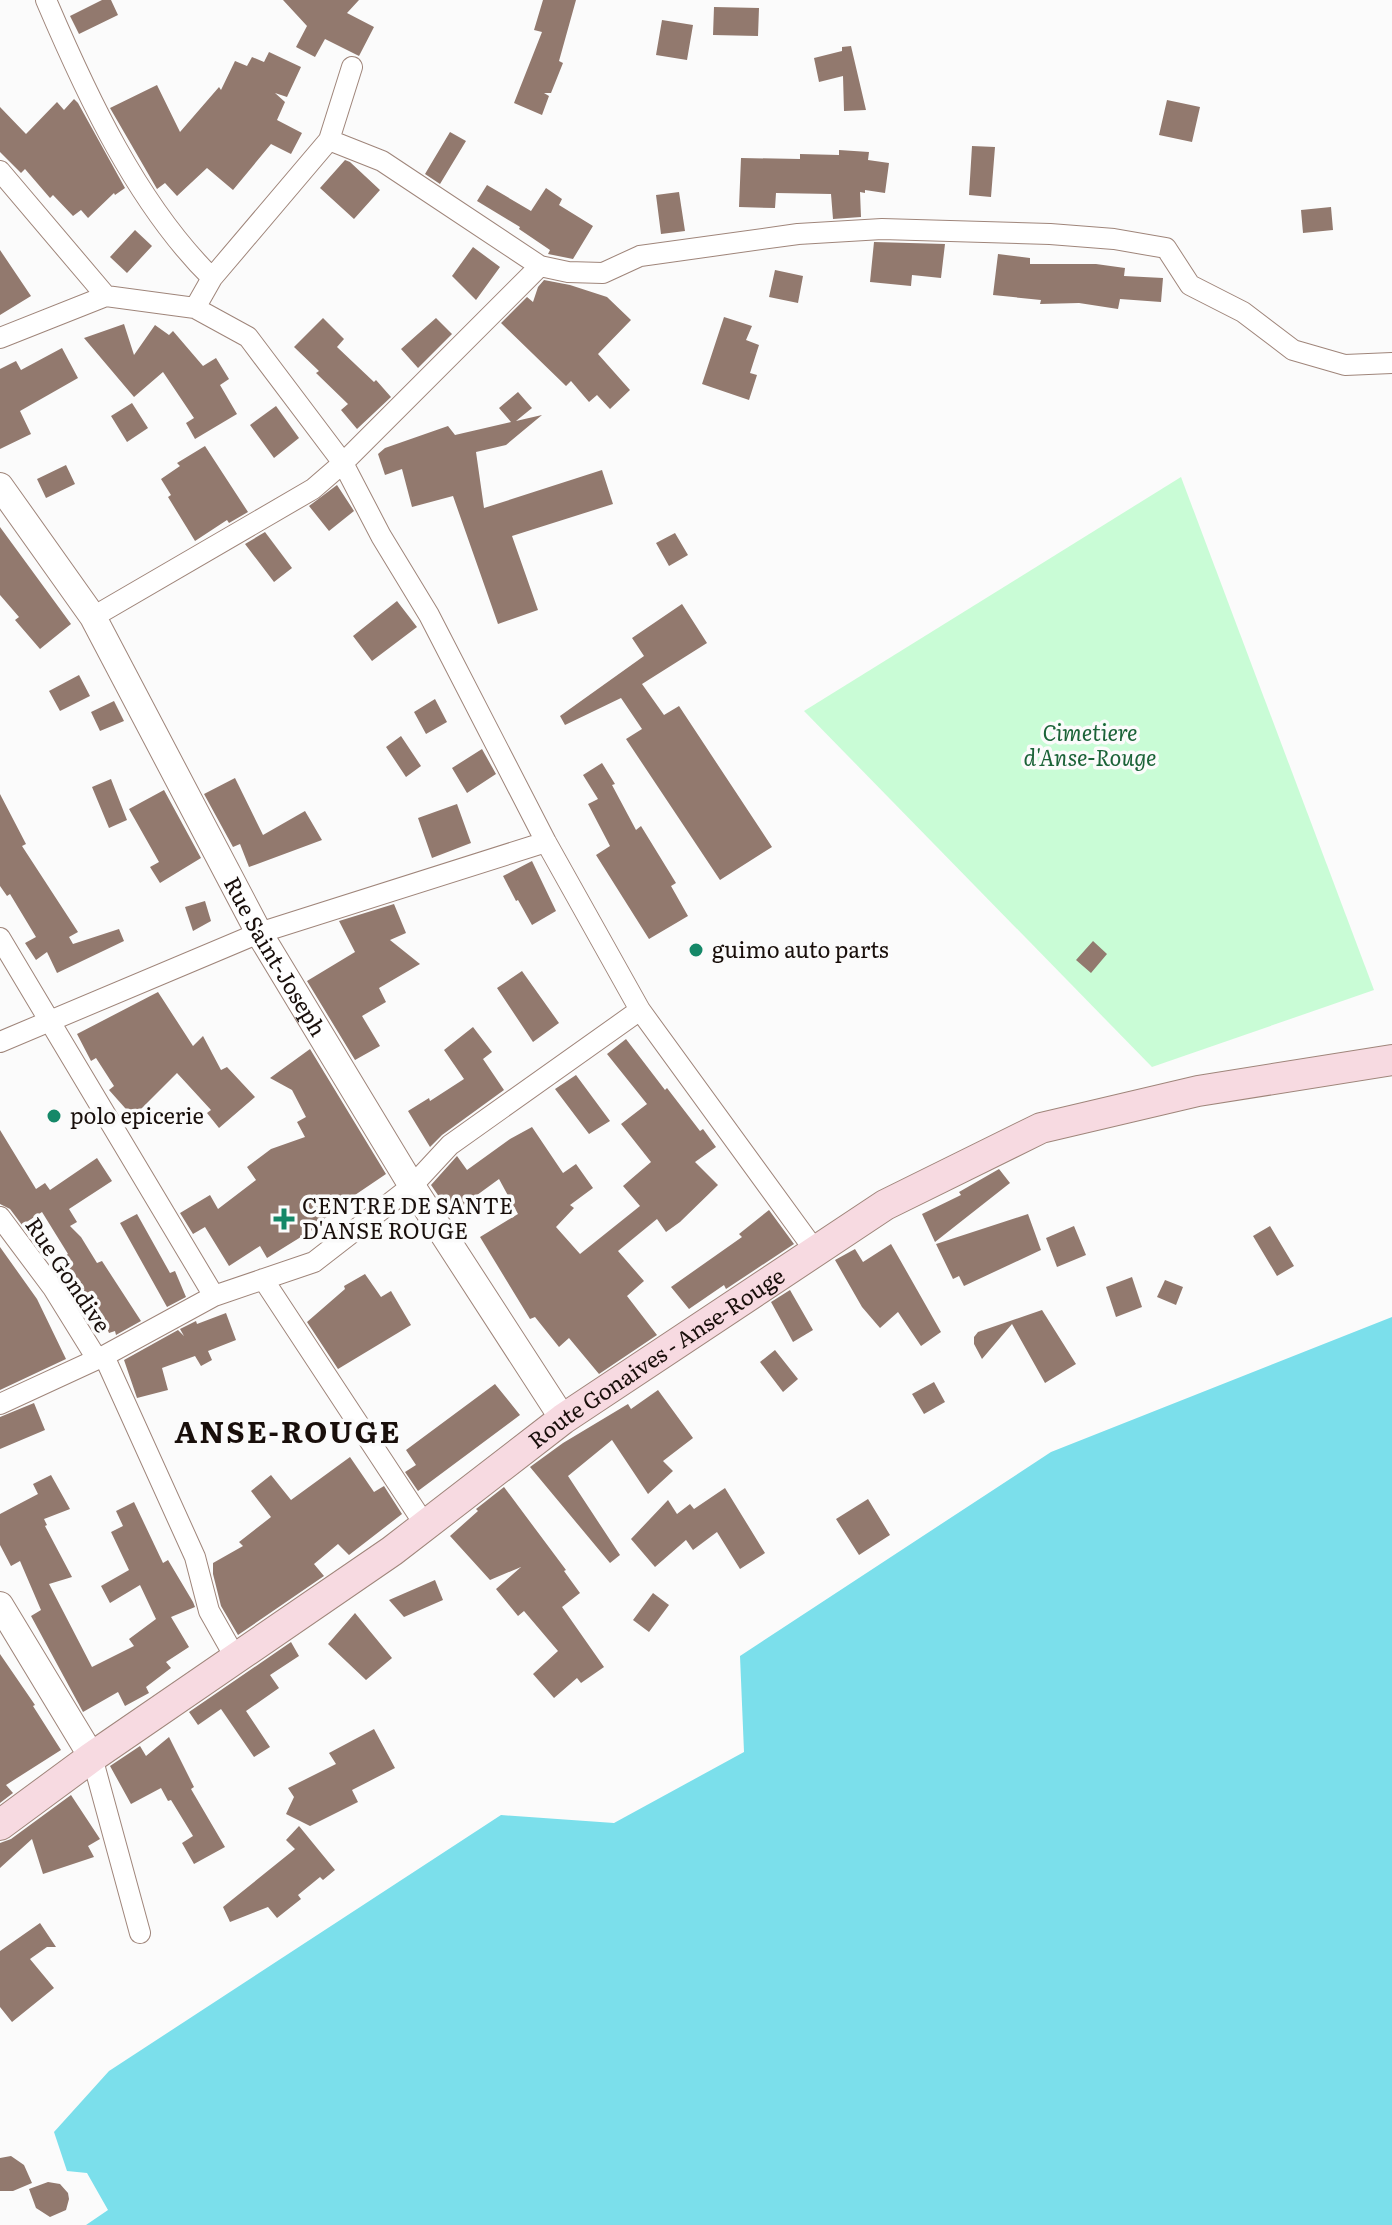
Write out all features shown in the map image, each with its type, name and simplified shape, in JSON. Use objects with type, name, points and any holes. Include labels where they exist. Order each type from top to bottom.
[{"type":"main road","name":"Route Gonaives - Anse-Rouge","points":[[0,1825],[235,1657],[392,1551],[563,1419],[885,1205],[1041,1128],[1198,1091],[1392,1060]]},
{"type":"street","points":[[46,0],[69,53],[133,175],[186,252],[212,278]]},
{"type":"street","points":[[195,308],[212,278],[329,140],[352,67]]},
{"type":"street","points":[[329,140],[382,161],[540,266],[568,272],[603,273],[640,256],[798,234],[964,230],[1114,239],[1166,248],[1190,285],[1243,312],[1293,350],[1345,365],[1392,363]]},
{"type":"street","points":[[0,171],[106,296]]},
{"type":"street","points":[[93,617],[313,489],[343,463],[540,266]]},
{"type":"street","points":[[0,338],[106,296],[195,308],[248,337],[343,463],[381,536],[429,615],[546,842],[640,1010],[816,1252]]},
{"type":"street","name":"Rue Saint-Joseph","points":[[0,486],[93,617],[259,933],[412,1186],[563,1419]]},
{"type":"street","points":[[0,1042],[259,933],[546,842]]},
{"type":"street","points":[[0,938],[214,1296]]},
{"type":"street","points":[[0,1404],[101,1358],[214,1296],[314,1262],[412,1186],[450,1145],[640,1010]]},
{"type":"street","name":"Rue Gondive","points":[[0,1217],[101,1358],[195,1557],[209,1611],[235,1657]]},
{"type":"street","points":[[263,1279],[425,1525]]},
{"type":"street","points":[[0,1605],[92,1757],[140,1933]]},
{"type":"green space","name":"Cimetiere d'Anse-Rouge","points":[[1181,477],[1374,990],[1152,1067],[804,711]]},
{"type":"water","points":[[1392,1317],[1392,2225],[86,2225],[108,2210],[87,2173],[67,2171],[54,2132],[109,2071],[501,1815],[614,1823],[744,1752],[740,1656],[1051,1452]]},
{"type":"building","points":[[102,0],[111,0],[118,15],[79,34],[70,16]]},
{"type":"building","points":[[283,0],[359,0],[347,13],[374,27],[359,56],[325,39],[315,57],[296,47],[307,26]]},
{"type":"building","points":[[543,0],[576,0],[559,61],[563,63],[551,93],[544,93],[549,96],[542,115],[514,103],[542,32],[534,30]]},
{"type":"building","points":[[714,7],[759,8],[758,36],[713,35]]},
{"type":"building","points":[[662,20],[693,25],[687,60],[656,55]]},
{"type":"building","points":[[851,46],[866,110],[844,111],[843,76],[819,82],[814,58]]},
{"type":"building","points":[[269,52],[301,67],[287,97],[275,93],[285,102],[277,120],[302,133],[291,154],[271,144],[233,190],[207,168],[177,196],[165,183],[157,189],[110,108],[157,85],[180,132],[219,87],[221,90],[235,61],[247,66],[252,57],[264,62]]},
{"type":"building","points":[[74,99],[125,188],[114,193],[88,218],[81,210],[73,216],[53,195],[50,198],[25,169],[21,173],[0,152],[0,107],[26,134],[57,102],[64,110]]},
{"type":"building","points":[[1167,100],[1200,107],[1192,142],[1159,135]]},
{"type":"building","points":[[450,132],[466,141],[440,184],[425,174]]},
{"type":"building","points":[[972,146],[995,147],[991,197],[969,195]]},
{"type":"building","points":[[839,150],[869,152],[868,160],[889,163],[885,193],[860,192],[861,217],[833,219],[831,194],[776,193],[775,208],[739,207],[741,158],[800,159],[800,154],[839,155]]},
{"type":"building","points":[[345,160],[380,190],[354,219],[320,188]]},
{"type":"building","points":[[487,185],[531,211],[546,188],[562,199],[559,205],[593,226],[573,259],[548,254],[550,250],[520,227],[477,201]]},
{"type":"building","points":[[679,192],[685,231],[661,234],[656,195]]},
{"type":"building","points":[[1331,207],[1333,230],[1303,233],[1301,210]]},
{"type":"building","points":[[135,230],[152,246],[127,273],[110,257]]},
{"type":"building","points":[[874,242],[945,244],[941,278],[912,275],[911,286],[870,282]]},
{"type":"building","points":[[473,247],[500,267],[476,300],[452,276]]},
{"type":"building","points":[[0,250],[31,296],[0,315]]},
{"type":"building","points":[[998,254],[1030,258],[1030,264],[1096,264],[1125,268],[1124,276],[1163,278],[1161,302],[1120,299],[1118,309],[1079,303],[1040,304],[1041,300],[993,295]]},
{"type":"building","points":[[775,270],[803,276],[798,303],[769,297]]},
{"type":"building","points":[[544,280],[607,297],[631,320],[598,354],[630,390],[610,409],[597,395],[589,402],[571,381],[566,386],[501,323],[527,297],[533,302]]},
{"type":"building","points":[[724,317],[752,326],[746,340],[759,345],[750,373],[757,375],[749,400],[702,384]]},
{"type":"building","points":[[323,318],[344,339],[337,347],[391,397],[357,429],[341,410],[348,404],[294,347]]},
{"type":"building","points":[[436,318],[452,334],[418,368],[401,349]]},
{"type":"building","points":[[124,324],[134,355],[155,325],[169,335],[173,331],[203,366],[216,358],[229,379],[220,385],[237,414],[195,439],[186,423],[194,418],[163,372],[134,397],[84,338]]},
{"type":"building","points":[[62,348],[78,378],[20,411],[31,434],[0,449],[0,369],[16,361],[21,370]]},
{"type":"building","points":[[518,392],[532,408],[516,421],[542,415],[506,445],[476,452],[484,508],[602,470],[613,504],[512,536],[538,610],[498,624],[453,496],[412,507],[402,469],[385,475],[378,454],[385,448],[448,426],[455,435],[511,422],[499,408]]},
{"type":"building","points":[[132,403],[148,428],[127,442],[111,416]]},
{"type":"building","points":[[276,406],[299,438],[274,458],[250,425]]},
{"type":"building","points":[[205,446],[248,512],[229,523],[227,520],[195,541],[168,497],[171,495],[161,479],[180,466],[177,463]]},
{"type":"building","points":[[66,465],[75,484],[46,498],[37,479]]},
{"type":"building","points":[[337,485],[354,511],[329,531],[309,506]]},
{"type":"building","points":[[0,527],[71,624],[40,649],[15,620],[19,617],[0,595]]},
{"type":"building","points":[[265,532],[292,568],[274,582],[245,544]]},
{"type":"building","points":[[675,533],[688,555],[669,566],[656,543]]},
{"type":"building","points":[[397,601],[417,627],[372,661],[353,636]]},
{"type":"building","points":[[682,604],[707,643],[642,684],[664,715],[679,706],[772,847],[720,880],[626,739],[642,729],[621,698],[565,725],[560,716],[644,656],[632,638]]},
{"type":"building","points":[[79,675],[90,696],[60,711],[49,691]]},
{"type":"building","points":[[435,699],[447,722],[426,734],[414,712]]},
{"type":"building","points":[[114,701],[124,721],[100,731],[91,712]]},
{"type":"building","points":[[401,736],[421,766],[406,777],[386,747]]},
{"type":"building","points":[[482,749],[496,774],[467,793],[452,768]]},
{"type":"building","points":[[602,763],[636,830],[641,826],[676,883],[671,886],[688,916],[649,939],[596,855],[610,846],[588,804],[598,799],[583,775]]},
{"type":"building","points":[[235,778],[263,835],[305,811],[322,840],[249,867],[240,844],[233,847],[204,794]]},
{"type":"building","points":[[111,779],[127,820],[109,828],[92,787]]},
{"type":"building","points":[[164,790],[201,858],[160,883],[150,867],[159,862],[129,809]]},
{"type":"building","points":[[0,794],[26,844],[22,846],[78,932],[69,937],[73,944],[119,929],[124,941],[57,973],[47,952],[36,960],[25,943],[36,937],[10,894],[7,896],[0,886]]},
{"type":"building","points":[[457,804],[471,843],[432,858],[418,818]]},
{"type":"building","points":[[532,861],[556,911],[532,925],[503,876]]},
{"type":"building","points":[[205,901],[211,921],[193,931],[185,907]]},
{"type":"building","points":[[394,904],[406,933],[390,940],[420,964],[379,988],[386,1002],[362,1016],[380,1046],[355,1060],[307,981],[355,952],[339,921]]},
{"type":"building","points":[[1093,941],[1107,954],[1091,973],[1076,960]]},
{"type":"building","points":[[522,971],[559,1023],[533,1042],[497,988]]},
{"type":"building","points":[[158,992],[193,1046],[203,1036],[221,1070],[227,1067],[255,1097],[219,1128],[207,1113],[211,1110],[177,1073],[133,1117],[109,1090],[114,1086],[96,1058],[91,1061],[77,1034]]},
{"type":"building","points":[[473,1027],[492,1052],[483,1059],[504,1090],[430,1147],[408,1111],[464,1079],[444,1050]]},
{"type":"building","points":[[626,1039],[665,1090],[667,1088],[716,1147],[695,1162],[718,1185],[666,1232],[657,1219],[618,1251],[644,1281],[627,1296],[657,1335],[599,1374],[569,1338],[559,1347],[535,1317],[530,1319],[480,1237],[518,1214],[499,1179],[451,1214],[431,1185],[457,1156],[467,1170],[532,1127],[563,1173],[576,1164],[593,1188],[570,1205],[574,1208],[556,1227],[580,1254],[640,1206],[623,1186],[651,1162],[621,1124],[647,1104],[607,1054]]},
{"type":"building","points":[[310,1049],[386,1174],[315,1225],[317,1227],[267,1258],[260,1246],[229,1266],[205,1227],[193,1234],[180,1213],[210,1195],[218,1209],[256,1180],[247,1167],[271,1149],[305,1137],[297,1122],[306,1117],[292,1090],[270,1078]]},
{"type":"building","points":[[576,1075],[610,1121],[589,1134],[555,1089]]},
{"type":"building","points":[[0,1130],[36,1189],[45,1183],[50,1190],[97,1158],[112,1181],[69,1209],[77,1222],[70,1226],[81,1237],[97,1263],[102,1261],[141,1321],[116,1335],[115,1331],[109,1333],[103,1319],[91,1324],[72,1276],[69,1278],[59,1260],[68,1254],[42,1212],[22,1225],[10,1209],[0,1204]]},
{"type":"building","points":[[999,1169],[1010,1183],[935,1242],[922,1214],[961,1195],[959,1192]]},
{"type":"building","points":[[769,1210],[794,1244],[726,1289],[724,1285],[689,1309],[671,1287],[742,1237],[739,1234]]},
{"type":"building","points":[[137,1214],[170,1273],[175,1271],[186,1297],[167,1307],[120,1223]]},
{"type":"building","points":[[1028,1214],[1041,1250],[964,1286],[959,1276],[953,1279],[936,1244]]},
{"type":"building","points":[[1074,1226],[1086,1255],[1057,1267],[1046,1238]]},
{"type":"building","points":[[1270,1226],[1294,1266],[1277,1276],[1253,1236]]},
{"type":"building","points":[[891,1244],[941,1332],[921,1346],[898,1312],[880,1328],[862,1307],[835,1260],[855,1249],[863,1262]]},
{"type":"building","points":[[0,1247],[37,1299],[66,1359],[0,1390]]},
{"type":"building","points":[[365,1274],[381,1297],[391,1291],[411,1325],[338,1369],[307,1322],[345,1289],[344,1286]]},
{"type":"building","points":[[1132,1277],[1142,1307],[1116,1317],[1106,1287]]},
{"type":"building","points":[[1165,1280],[1183,1287],[1176,1305],[1157,1297]]},
{"type":"building","points":[[790,1290],[813,1330],[793,1342],[771,1302]]},
{"type":"building","points":[[1042,1310],[1076,1364],[1045,1383],[1012,1324],[982,1359],[974,1344],[978,1332]]},
{"type":"building","points":[[226,1313],[236,1340],[208,1351],[212,1360],[201,1366],[195,1356],[162,1368],[168,1390],[137,1398],[124,1360],[178,1330],[184,1336],[180,1329],[196,1321],[197,1324]]},
{"type":"building","points":[[775,1350],[798,1379],[783,1392],[760,1362]]},
{"type":"building","points":[[934,1382],[945,1402],[924,1414],[912,1394]]},
{"type":"building","points":[[495,1384],[520,1415],[418,1491],[405,1472],[416,1465],[406,1450]]},
{"type":"building","points":[[658,1390],[693,1438],[663,1461],[673,1471],[648,1494],[612,1440],[568,1476],[620,1555],[610,1563],[530,1467],[563,1443],[628,1404],[631,1409]]},
{"type":"building","points":[[34,1403],[45,1430],[0,1449],[0,1417]]},
{"type":"building","points":[[350,1457],[374,1492],[384,1486],[402,1514],[349,1555],[338,1544],[314,1564],[324,1576],[238,1635],[221,1606],[213,1563],[243,1546],[239,1542],[271,1517],[251,1491],[271,1475],[291,1500]]},
{"type":"building","points":[[51,1475],[70,1509],[44,1519],[45,1526],[72,1577],[49,1584],[92,1667],[134,1646],[129,1639],[156,1619],[140,1585],[110,1603],[101,1586],[129,1570],[111,1532],[123,1526],[116,1511],[134,1502],[163,1563],[168,1560],[195,1607],[171,1617],[189,1647],[166,1662],[171,1668],[146,1687],[149,1693],[125,1706],[118,1692],[83,1712],[31,1616],[41,1610],[20,1561],[11,1566],[0,1545],[0,1514],[38,1494],[33,1484]]},
{"type":"building","points":[[504,1487],[580,1593],[562,1607],[604,1667],[581,1683],[577,1678],[554,1698],[533,1674],[558,1651],[524,1611],[518,1616],[496,1589],[521,1567],[490,1580],[450,1536],[478,1511],[476,1509]]},
{"type":"building","points":[[725,1488],[765,1553],[740,1569],[717,1532],[693,1550],[686,1540],[655,1567],[631,1539],[668,1500],[677,1514],[690,1504],[694,1509]]},
{"type":"building","points":[[868,1499],[890,1535],[859,1555],[836,1519]]},
{"type":"building","points":[[435,1580],[443,1600],[404,1617],[389,1600]]},
{"type":"building","points":[[653,1593],[669,1605],[649,1632],[633,1620]]},
{"type":"building","points":[[355,1613],[392,1658],[366,1680],[328,1644]]},
{"type":"building","points":[[291,1642],[299,1656],[270,1675],[279,1688],[246,1711],[270,1747],[254,1757],[221,1709],[198,1725],[189,1712]]},
{"type":"building","points":[[0,1654],[61,1750],[6,1785],[13,1793],[0,1803]]},
{"type":"building","points":[[374,1729],[395,1768],[352,1790],[358,1802],[310,1826],[286,1814],[294,1797],[288,1788],[336,1764],[329,1753]]},
{"type":"building","points":[[169,1737],[194,1787],[191,1789],[225,1847],[194,1864],[182,1843],[193,1836],[161,1788],[131,1804],[110,1766],[140,1746],[146,1756]]},
{"type":"building","points":[[71,1795],[100,1839],[88,1846],[94,1857],[43,1874],[32,1839],[0,1868],[0,1843],[11,1839]]},
{"type":"building","points":[[299,1826],[335,1870],[323,1880],[320,1877],[298,1895],[301,1899],[277,1918],[268,1907],[230,1922],[223,1907],[295,1849],[286,1840]]},
{"type":"building","points":[[40,1923],[56,1947],[47,1947],[30,1959],[54,1988],[12,2022],[0,2007],[0,1951]]},
{"type":"building","points":[[11,2156],[24,2165],[32,2183],[13,2191],[0,2191],[0,2158]]},
{"type":"building","points":[[48,2182],[60,2184],[69,2199],[66,2210],[50,2217],[36,2208],[29,2189]]},
{"type":"place","name":"guimo auto parts","points":[[696,950]]},
{"type":"place","name":"polo epicerie","points":[[54,1116]]},
{"type":"place","name":"CENTRE DE SANTE D'ANSE ROUGE","points":[[284,1219]]},
{"type":"district","name":"ANSE-ROUGE","points":[[288,1433]]}]
